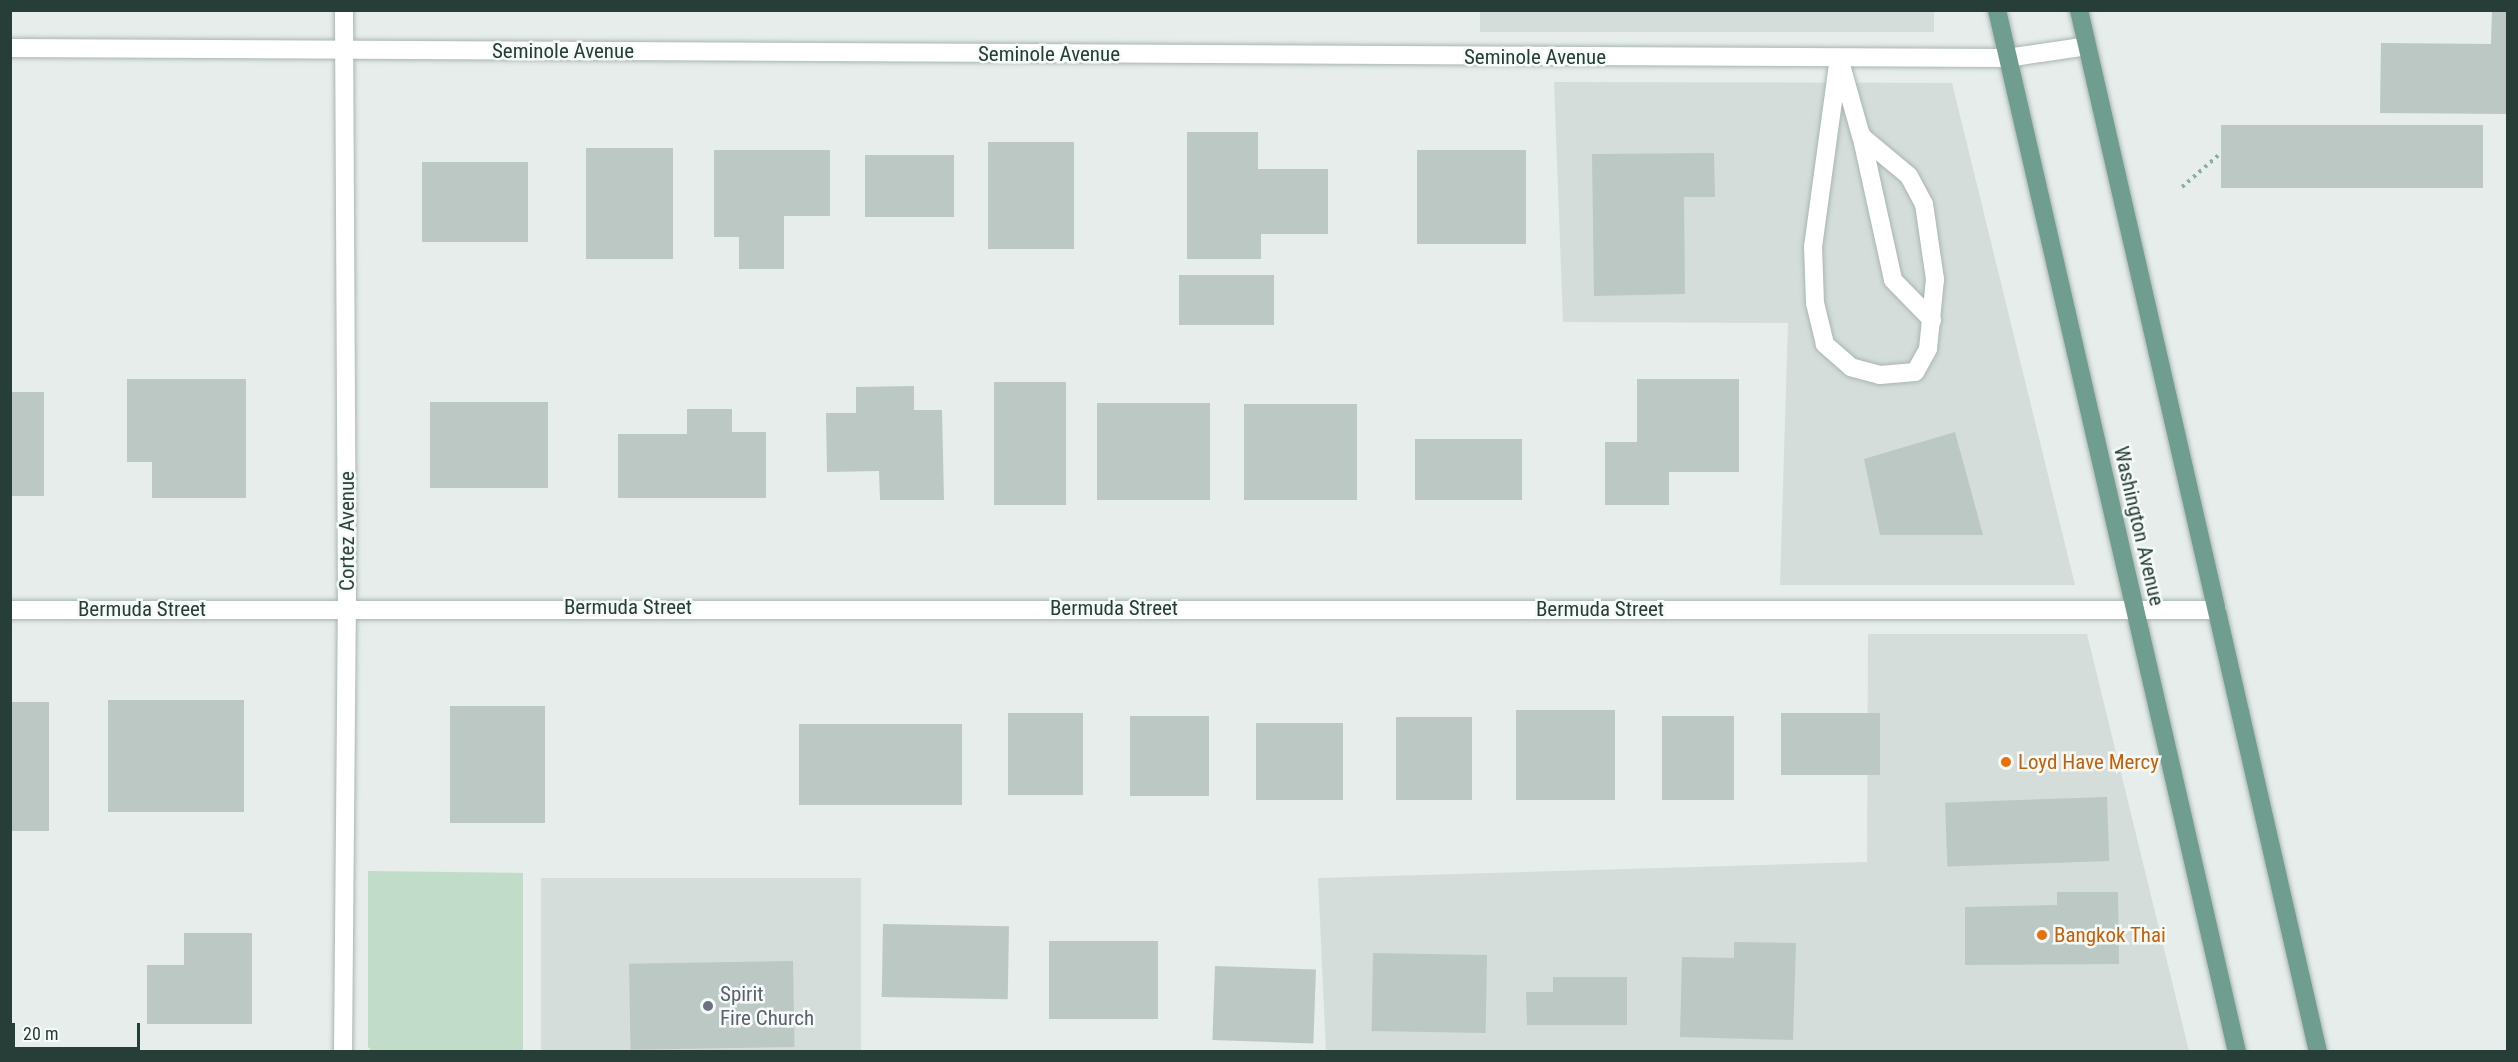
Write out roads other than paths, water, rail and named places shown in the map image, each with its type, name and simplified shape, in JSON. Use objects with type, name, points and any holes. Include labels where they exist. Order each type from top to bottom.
[{"type":"main road","name":"Washington Avenue","points":[[1996,10],[2237,1052]]},
{"type":"main road","points":[[2079,10],[2318,1052]]},
{"type":"street","name":"Cortez Avenue","points":[[343,1052],[347,607],[344,10]]},
{"type":"street","name":"Seminole Avenue","points":[[10,48],[2007,58],[2087,45]]},
{"type":"street","points":[[1839,58],[1813,247],[1815,303],[1825,344],[1851,367],[1880,375],[1915,372],[1928,349],[1935,279],[1924,204],[1909,176],[1860,133]]},
{"type":"street","points":[[1839,58],[1860,133],[1893,280],[1932,320]]},
{"type":"street","name":"Bermuda Street","points":[[10,610],[347,607],[2217,610]]},
{"type":"place","name":"Loyd Have Mercy","points":[[2006,762]]},
{"type":"place","name":"Bangkok Thai","points":[[2042,935]]},
{"type":"place","name":"Spirit Fire Church","points":[[708,1006]]}]
